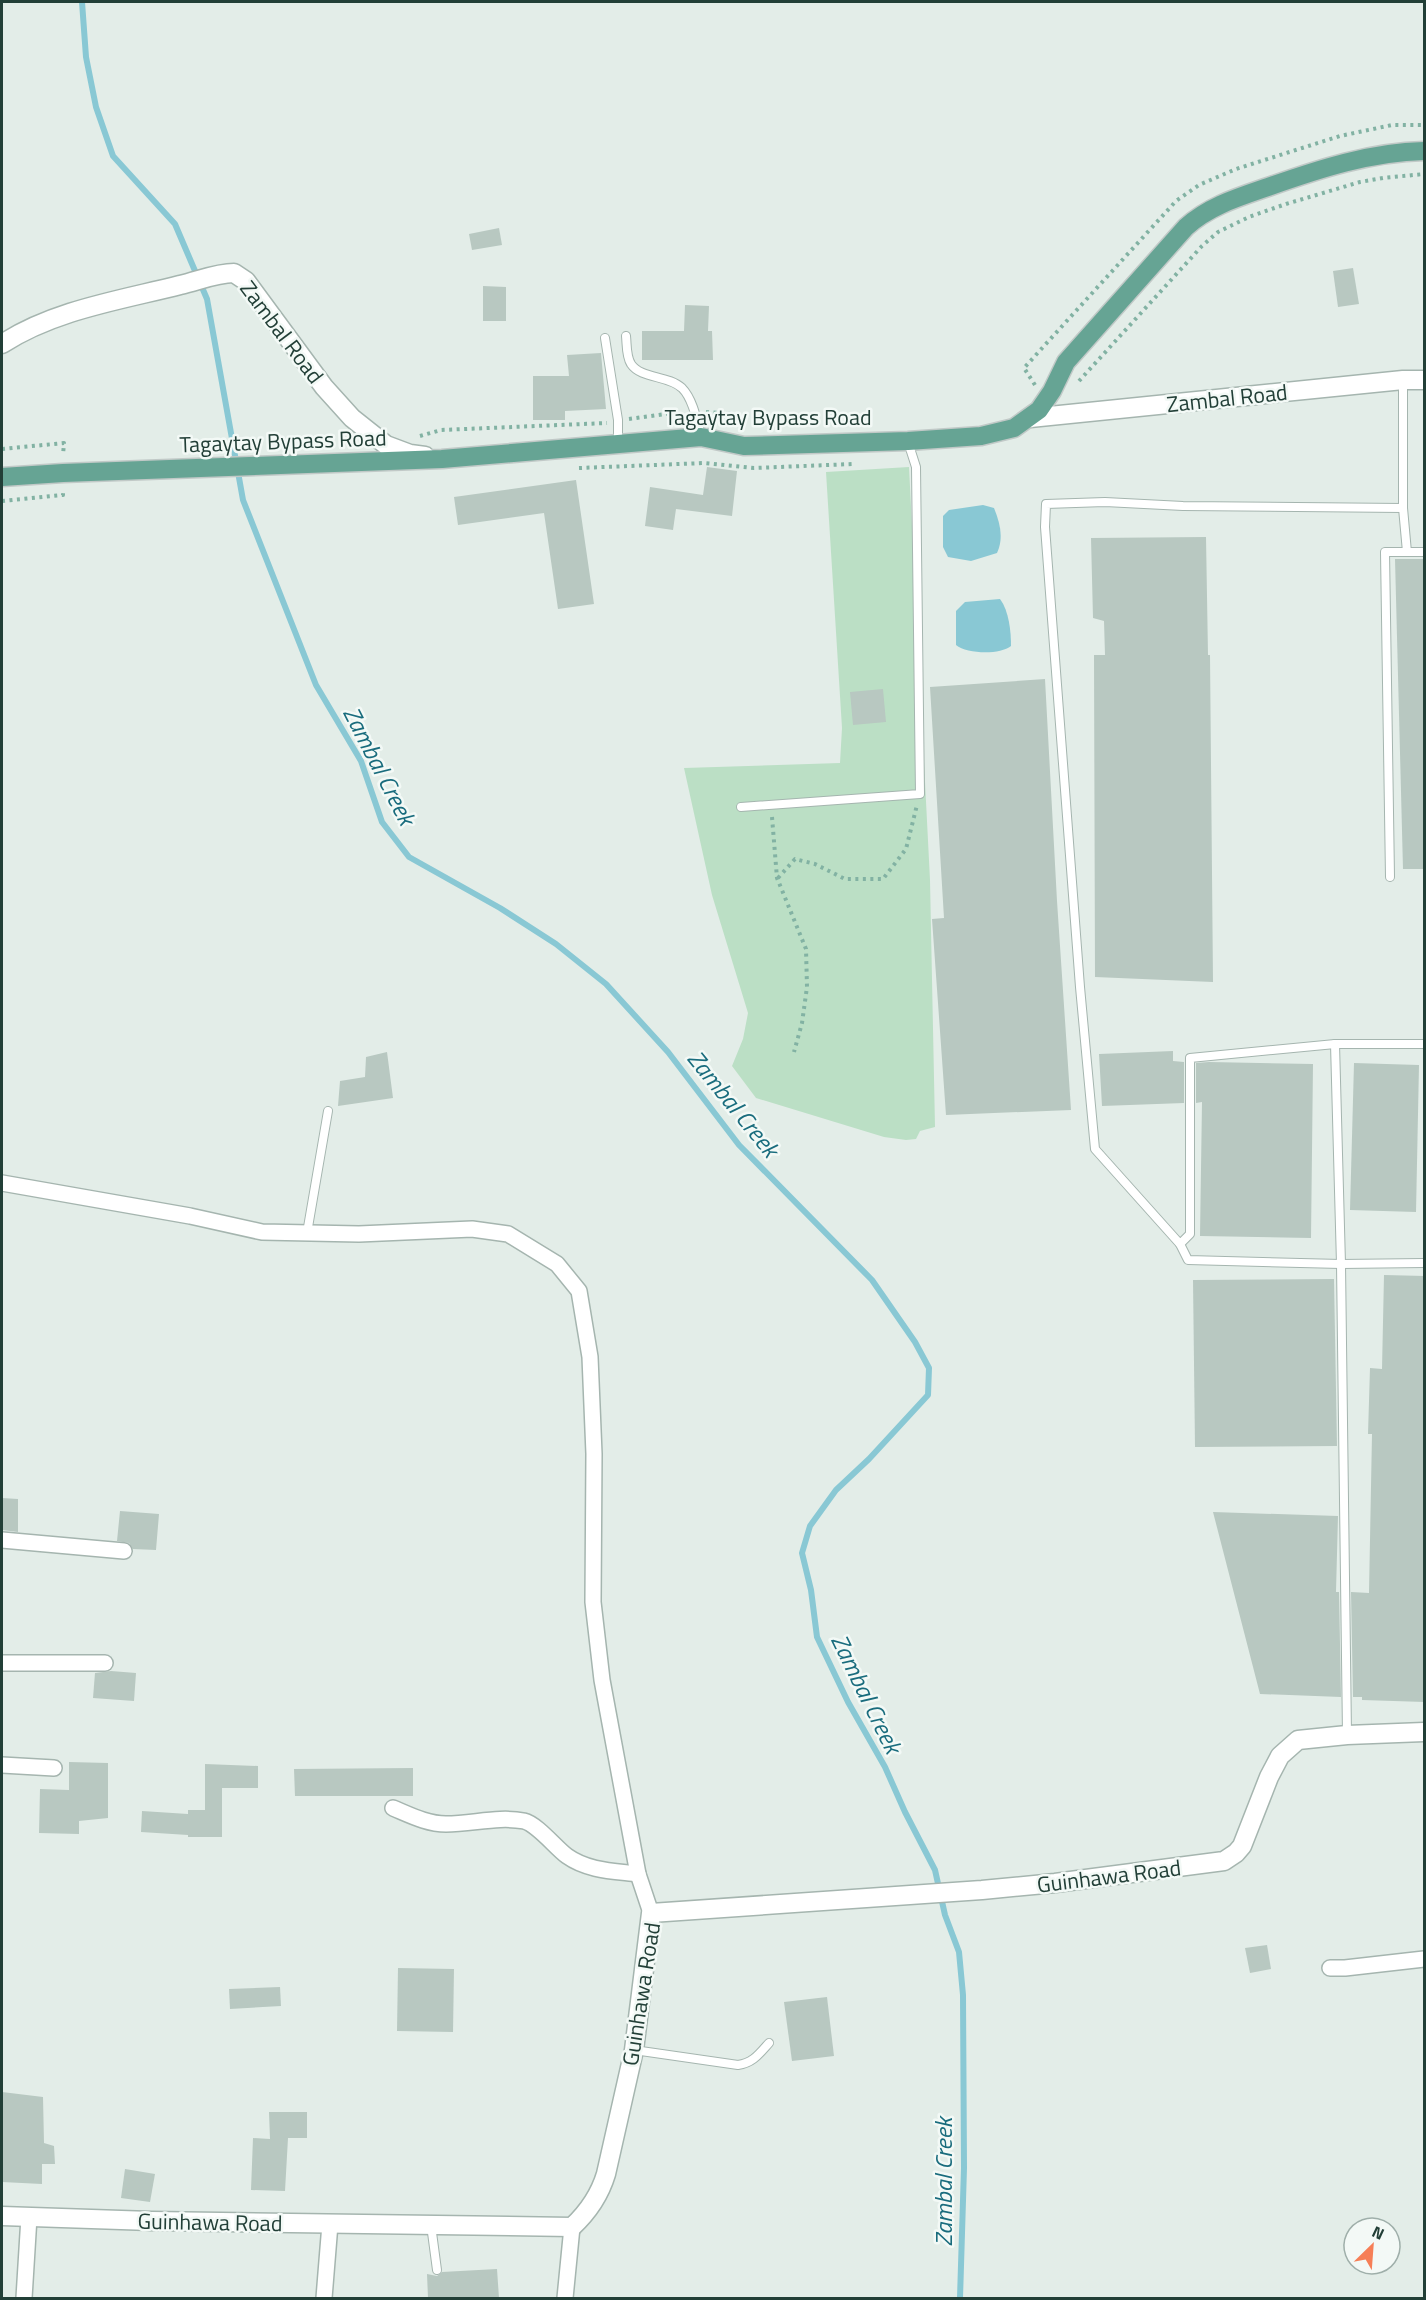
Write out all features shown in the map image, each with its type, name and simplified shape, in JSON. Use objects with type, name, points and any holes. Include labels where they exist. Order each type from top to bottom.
[{"type":"main road","name":"Tagaytay Bypass Road","points":[[2,477],[442,459],[701,437],[744,446],[908,441],[997,434],[1014,428],[1030,418],[1052,391],[1066,362],[1176,238],[1202,214],[1239,197],[1347,162],[1395,153],[1425,151]]},
{"type":"street","name":"Zambal Road","points":[[2,344],[32,327],[58,318],[111,302],[231,273],[244,278],[324,387],[374,437],[386,445],[410,454],[442,459]]},
{"type":"street","name":"Zambal Road","points":[[1030,418],[1403,380],[1425,381]]},
{"type":"street","points":[[2,1183],[190,1216],[262,1232],[358,1234],[472,1229],[508,1234],[557,1264],[579,1291],[590,1357],[594,1454],[595,1613],[602,1680],[638,1874],[651,1913]]},
{"type":"street","points":[[2,1540],[124,1551]]},
{"type":"street","points":[[2,1663],[105,1663]]},
{"type":"street","name":"Guinhawa Road","points":[[2,2217],[572,2228],[602,2187],[634,2050],[651,1913],[982,1890],[1056,1883],[1224,1861],[1242,1846],[1269,1777],[1280,1756],[1298,1740],[1347,1735],[1425,1732]]},
{"type":"street","points":[[2,1765],[54,1768]]},
{"type":"street","points":[[393,1808],[427,1822],[446,1824],[504,1818],[528,1822],[568,1857],[600,1870],[638,1874]]},
{"type":"street","points":[[1330,1968],[1425,1959]]},
{"type":"street","points":[[24,2298],[29,2217]]},
{"type":"street","points":[[324,2298],[330,2224]]},
{"type":"street","points":[[565,2298],[572,2228]]},
{"type":"lane","points":[[626,336],[628,357],[632,366],[643,372],[672,380],[684,390],[694,411],[701,437]]},
{"type":"lane","points":[[605,338],[618,420],[618,444]]},
{"type":"lane","points":[[1403,380],[1403,507],[1407,552]]},
{"type":"lane","points":[[741,807],[920,794],[916,467],[908,441]]},
{"type":"lane","points":[[1403,507],[1183,506],[1105,502],[1046,504],[1048,563],[1095,1149],[1180,1244],[1188,1260],[1341,1264],[1425,1263]]},
{"type":"lane","points":[[1390,877],[1385,552],[1425,552]]},
{"type":"lane","points":[[1180,1244],[1191,1234],[1190,1058],[1335,1044],[1425,1044]]},
{"type":"lane","points":[[1335,1044],[1341,1264],[1347,1735]]},
{"type":"lane","points":[[307,1233],[328,1111]]},
{"type":"lane","points":[[634,2050],[738,2065],[747,2064],[755,2059],[769,2043]]},
{"type":"lane","points":[[431,2225],[437,2270]]},
{"type":"path","points":[[1078,382],[1202,246],[1218,232],[1267,210],[1360,182],[1425,174]]},
{"type":"path","points":[[418,436],[441,430],[604,423],[694,411],[734,414],[744,446]]},
{"type":"path","points":[[2,449],[64,443],[63,473]]},
{"type":"path","points":[[572,469],[704,463],[754,468],[858,464]]},
{"type":"path","points":[[777,878],[795,859],[814,864],[845,879],[883,879],[906,849],[920,794]]},
{"type":"path","points":[[771,806],[777,878],[806,949],[807,987],[802,1023],[794,1052]]},
{"type":"green space","points":[[909,467],[930,880],[935,1127],[920,1131],[916,1139],[906,1140],[884,1137],[756,1098],[732,1066],[743,1039],[748,1013],[712,895],[684,768],[840,763],[842,728],[826,472]]},
{"type":"water","points":[[983,505],[994,508],[998,519],[1001,536],[997,553],[971,561],[948,557],[943,547],[943,516],[949,510]]},
{"type":"water","points":[[1000,599],[1007,615],[1011,646],[999,651],[984,652],[968,650],[956,645],[956,611],[965,602]]},
{"type":"building","points":[[499,228],[502,245],[472,250],[469,234]]},
{"type":"building","points":[[1353,268],[1359,304],[1338,307],[1333,271]]},
{"type":"building","points":[[483,286],[506,287],[506,321],[483,321]]},
{"type":"building","points":[[685,305],[709,306],[708,331],[712,331],[713,360],[642,360],[642,331],[684,331]]},
{"type":"building","points":[[601,353],[606,409],[565,411],[565,420],[533,420],[533,376],[569,376],[567,355]]},
{"type":"building","points":[[707,467],[737,471],[732,516],[676,509],[673,530],[645,526],[650,487],[703,495]]},
{"type":"building","points":[[576,480],[594,604],[558,609],[544,513],[458,525],[454,497]]},
{"type":"building","points":[[1206,537],[1208,655],[1210,655],[1213,982],[1095,977],[1094,655],[1105,655],[1104,621],[1093,618],[1091,538]]},
{"type":"building","points":[[1395,559],[1425,559],[1425,869],[1403,869]]},
{"type":"building","points":[[1045,679],[1071,1110],[946,1115],[932,919],[944,918],[930,687]]},
{"type":"building","points":[[883,689],[886,722],[853,725],[850,692]]},
{"type":"building","points":[[1173,1051],[1173,1061],[1184,1062],[1184,1103],[1102,1106],[1099,1054]]},
{"type":"building","points":[[387,1052],[393,1098],[338,1106],[340,1081],[365,1077],[366,1057]]},
{"type":"building","points":[[1196,1063],[1313,1064],[1311,1238],[1200,1236],[1202,1102],[1196,1103]]},
{"type":"building","points":[[1354,1063],[1419,1065],[1416,1212],[1350,1210]]},
{"type":"building","points":[[1384,1275],[1425,1276],[1425,1702],[1362,1700],[1362,1697],[1353,1697],[1351,1592],[1369,1593],[1372,1434],[1368,1434],[1370,1368],[1382,1369]]},
{"type":"building","points":[[1334,1279],[1337,1446],[1195,1447],[1193,1280]]},
{"type":"building","points":[[2,1498],[18,1499],[18,1532],[2,1530]]},
{"type":"building","points":[[120,1511],[159,1514],[156,1550],[133,1549],[129,1543],[117,1541]]},
{"type":"building","points":[[1213,1512],[1338,1516],[1336,1592],[1339,1592],[1341,1697],[1260,1694]]},
{"type":"building","points":[[111,1671],[136,1673],[134,1701],[93,1698],[95,1673]]},
{"type":"building","points":[[69,1762],[108,1763],[108,1818],[79,1821],[79,1834],[39,1833],[40,1789],[69,1790]]},
{"type":"building","points":[[205,1764],[258,1766],[258,1788],[222,1788],[222,1837],[188,1837],[188,1835],[141,1832],[142,1811],[188,1814],[188,1810],[205,1810]]},
{"type":"building","points":[[413,1768],[413,1796],[295,1796],[294,1769]]},
{"type":"building","points":[[1267,1945],[1271,1969],[1250,1973],[1245,1948]]},
{"type":"building","points":[[398,1968],[454,1969],[453,2032],[397,2031]]},
{"type":"building","points":[[280,1987],[281,2006],[230,2009],[229,1989]]},
{"type":"building","points":[[827,1997],[834,2056],[792,2061],[784,2002]]},
{"type":"building","points":[[2,2092],[43,2097],[44,2143],[54,2146],[55,2164],[42,2164],[42,2184],[2,2182]]},
{"type":"building","points":[[269,2112],[307,2112],[307,2138],[288,2138],[285,2191],[251,2190],[253,2138],[270,2139]]},
{"type":"building","points":[[125,2169],[155,2174],[150,2202],[121,2198]]},
{"type":"building","points":[[497,2269],[499,2298],[428,2298],[427,2274],[437,2276],[442,2272]]},
{"type":"waterway","name":"Zambal Creek","points":[[82,2],[86,57],[96,107],[113,156],[175,224],[207,299],[243,500],[316,685],[361,761],[382,822],[409,857],[500,908],[556,944],[606,984],[668,1052],[739,1145],[872,1280],[915,1342],[929,1368],[928,1395],[869,1459],[836,1490],[810,1526],[802,1553],[811,1590],[817,1637],[848,1702],[885,1767],[935,1870],[945,1915],[959,1952],[963,1995],[964,2168],[960,2298]]}]
